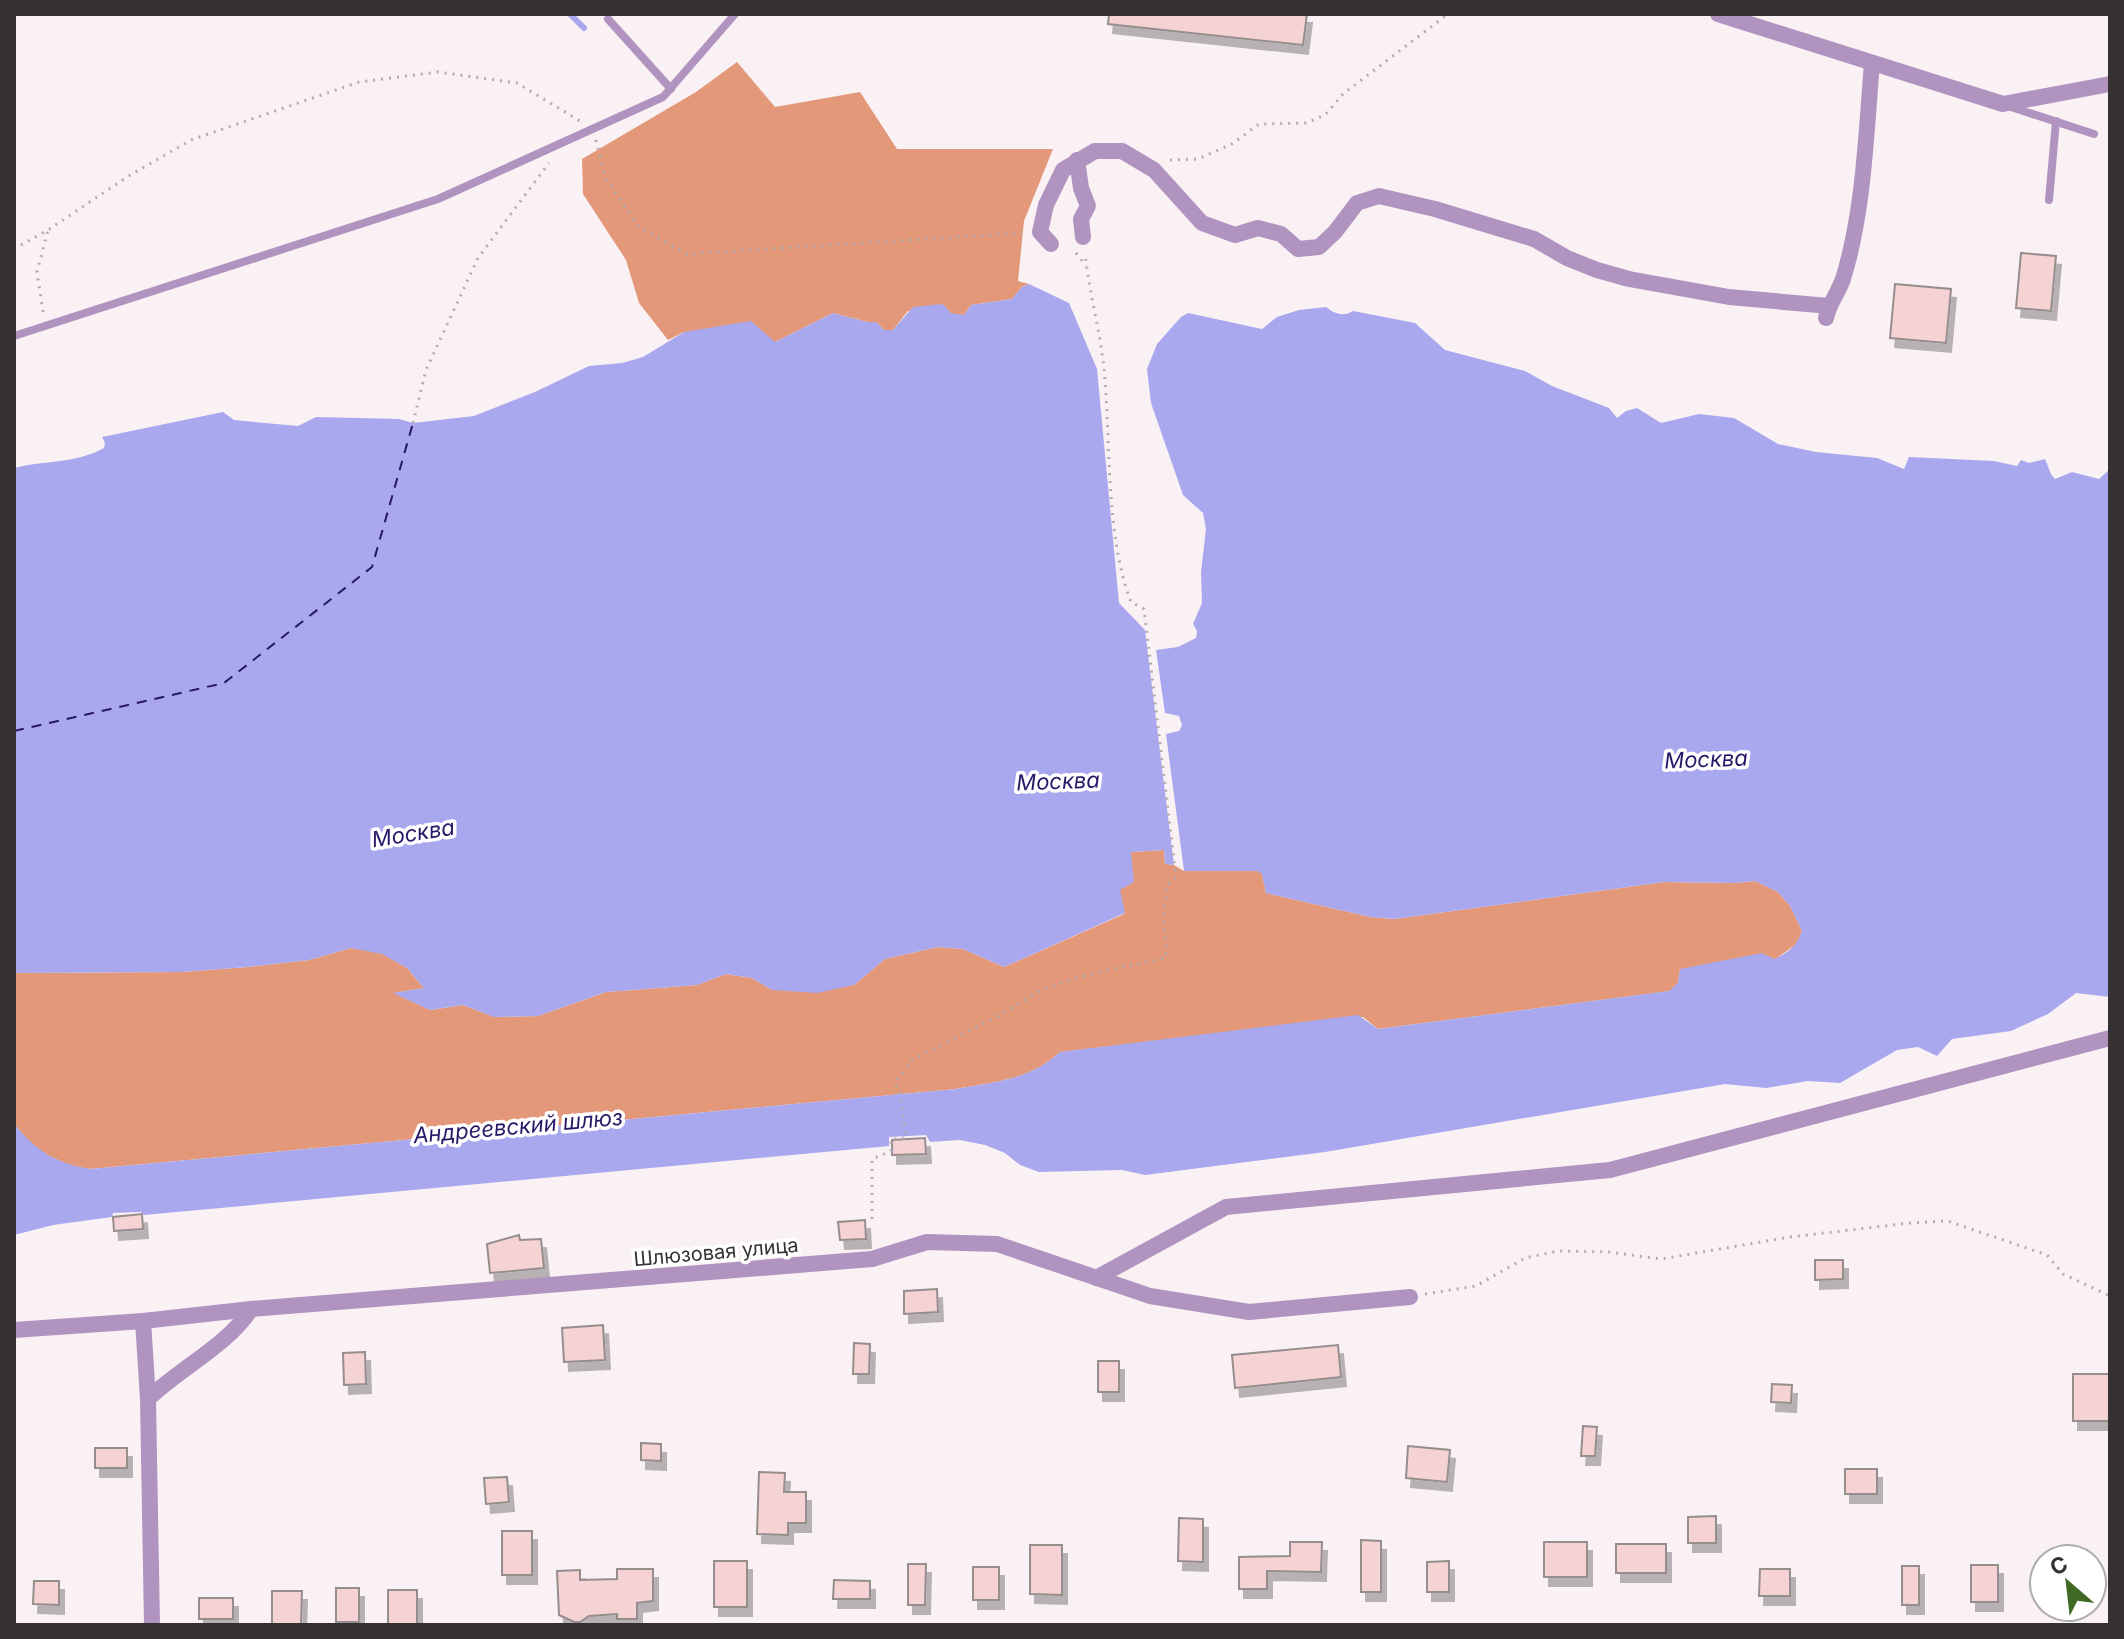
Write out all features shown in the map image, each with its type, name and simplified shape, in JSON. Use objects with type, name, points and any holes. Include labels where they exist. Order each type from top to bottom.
[{"type":"street","points":[[1718,14],[2003,104],[2110,84]]},
{"type":"street","points":[[1045,238],[1046,205],[1063,170],[1095,151],[1122,151],[1154,170],[1202,223],[1235,235],[1258,228],[1281,234],[1298,249],[1319,247],[1357,203],[1379,196],[1435,209],[1534,239],[1587,266],[1629,279],[1827,312],[1842,280],[1861,190],[1872,63]]},
{"type":"street","points":[[1077,160],[1081,188],[1088,206],[1081,219],[1079,244]]},
{"type":"street","points":[[1096,1278],[1226,1207],[1610,1170],[2110,1038]]},
{"type":"street","name":"Шлюзовая улица","points":[[14,1330],[872,1259],[927,1242],[997,1244],[1150,1296],[1249,1312],[1410,1297]]},
{"type":"street","points":[[148,1399],[240,1325],[251,1309]]},
{"type":"street","points":[[143,1321],[148,1399],[152,1625]]},
{"type":"lane","points":[[14,336],[438,199],[663,97],[735,14]]},
{"type":"lane","points":[[608,16],[671,89]]},
{"type":"lane","points":[[2003,104],[2094,134]]},
{"type":"lane","points":[[2049,200],[2056,121]]},
{"type":"path","points":[[1154,170],[1164,160],[1198,159],[1232,144],[1259,124],[1306,123],[1325,115],[1343,94],[1448,14]]},
{"type":"path","points":[[14,249],[191,140],[359,82],[438,72],[517,83],[593,128],[605,177],[638,226],[687,254],[1045,238]]},
{"type":"path","points":[[413,423],[426,370],[478,258],[548,164]]},
{"type":"path","points":[[45,327],[37,272],[48,230]]},
{"type":"path","points":[[872,1219],[872,1159],[891,1151],[891,1139],[906,1138],[900,1093],[895,1083],[912,1060],[995,1018],[1041,990],[1093,973],[1166,958],[1164,913],[1167,885],[1176,877],[1144,609],[1131,602],[1123,579],[1114,512],[1104,366],[1086,266],[1079,244]]},
{"type":"path","points":[[1079,244],[1086,266]]},
{"type":"path","points":[[1410,1297],[1476,1286],[1525,1258],[1558,1251],[1609,1252],[1661,1259],[1790,1237],[1948,1221],[2047,1255],[2063,1274],[2110,1296]]},
{"type":"shaded area","points":[[737,62],[775,107],[860,92],[897,149],[1053,149],[1024,221],[1018,281],[1029,284],[1012,299],[971,305],[964,315],[908,311],[893,330],[884,330],[876,322],[833,313],[775,342],[684,332],[668,340],[639,303],[626,260],[583,194],[582,159],[696,92]]},
{"type":"shaded area","points":[[1164,850],[1165,864],[1184,871],[1257,871],[1262,873],[1266,893],[1371,917],[1394,919],[1664,882],[1755,881],[1778,892],[1790,906],[1802,931],[1798,943],[1774,960],[1680,970],[1678,983],[1670,991],[1378,1029],[1363,1017],[1060,1052],[1037,1069],[1024,1074],[956,1089],[90,1169],[72,1166],[47,1155],[32,1145],[14,1124],[14,973],[181,972],[309,960],[351,948],[382,953],[407,968],[424,988],[394,993],[430,1010],[463,1005],[494,1017],[538,1016],[606,992],[697,985],[726,974],[752,978],[772,990],[854,985],[885,959],[938,947],[963,949],[1004,967],[1124,914],[1119,890],[1131,852]]},
{"type":"water","name":"Москва","points":[[1029,284],[1069,303],[1097,369],[1119,603],[1145,630],[1174,865],[1165,864],[1164,850],[1131,852],[1134,882],[1120,890],[1125,913],[1004,967],[963,949],[938,947],[885,959],[854,985],[817,993],[772,990],[752,978],[726,974],[697,985],[606,992],[538,1016],[494,1017],[463,1005],[430,1010],[393,993],[424,988],[407,968],[382,954],[351,948],[309,960],[181,972],[14,973],[14,468],[93,453],[104,448],[102,437],[223,412],[234,420],[298,426],[316,417],[399,419],[413,423],[474,416],[589,366],[622,363],[643,357],[684,332],[751,321],[775,342],[833,313],[876,322],[884,330],[893,330],[913,307],[943,304],[951,313],[964,315],[971,305],[1012,299]]},
{"type":"water","name":"Москва","points":[[1326,307],[1339,314],[1353,311],[1415,323],[1445,350],[1525,371],[1552,386],[1609,408],[1617,418],[1637,408],[1661,423],[1699,414],[1734,418],[1778,444],[1816,452],[1877,458],[1904,469],[1909,457],[1994,461],[2017,466],[2021,460],[2029,463],[2045,459],[2055,479],[2072,472],[2099,479],[2110,469],[2110,997],[2076,993],[2048,1014],[2011,1031],[1952,1039],[1937,1056],[1918,1047],[1897,1050],[1840,1083],[1808,1081],[1766,1088],[1725,1084],[1325,1152],[1145,1175],[1122,1170],[1039,1172],[985,1145],[960,1140],[930,1142],[926,1135],[889,1137],[889,1146],[144,1215],[141,1212],[113,1213],[112,1217],[53,1225],[14,1235],[14,1124],[48,1154],[90,1169],[956,1089],[1024,1074],[1037,1069],[1060,1052],[1358,1015],[1378,1029],[1669,991],[1678,983],[1680,969],[1762,953],[1774,959],[1788,951],[1802,931],[1790,906],[1778,892],[1755,881],[1664,882],[1394,919],[1371,917],[1266,893],[1262,874],[1257,871],[1184,871],[1166,734],[1179,731],[1182,725],[1179,716],[1165,713],[1156,650],[1178,647],[1196,638],[1197,631],[1193,624],[1202,603],[1201,572],[1206,529],[1203,513],[1183,495],[1151,403],[1147,369],[1157,344],[1188,313],[1262,329],[1277,317],[1299,310]]},
{"type":"building","points":[[1109,14],[1307,14],[1303,45],[1108,24]]},
{"type":"building","points":[[2021,253],[2056,256],[2051,311],[2016,308]]},
{"type":"building","points":[[1895,284],[1951,289],[1946,343],[1890,338]]},
{"type":"building","points":[[925,1138],[926,1154],[892,1155],[892,1140]]},
{"type":"building","points":[[142,1214],[143,1229],[114,1231],[113,1217]]},
{"type":"building","points":[[865,1220],[866,1239],[840,1240],[838,1222]]},
{"type":"building","points":[[519,1235],[520,1240],[541,1239],[544,1268],[490,1273],[487,1244]]},
{"type":"building","points":[[1815,1260],[1843,1260],[1843,1279],[1815,1280]]},
{"type":"building","points":[[937,1289],[938,1312],[904,1314],[904,1291]]},
{"type":"building","points":[[603,1325],[605,1360],[564,1362],[562,1328]]},
{"type":"building","points":[[854,1343],[870,1344],[869,1374],[853,1374]]},
{"type":"building","points":[[1338,1345],[1341,1377],[1235,1388],[1232,1355]]},
{"type":"building","points":[[365,1352],[366,1384],[344,1385],[343,1353]]},
{"type":"building","points":[[1098,1361],[1119,1361],[1119,1392],[1098,1392]]},
{"type":"building","points":[[2073,1374],[2110,1374],[2110,1421],[2073,1421]]},
{"type":"building","points":[[1772,1384],[1792,1385],[1791,1403],[1771,1402]]},
{"type":"building","points":[[1583,1426],[1597,1427],[1595,1456],[1581,1456]]},
{"type":"building","points":[[641,1443],[661,1444],[661,1461],[641,1460]]},
{"type":"building","points":[[1408,1446],[1450,1450],[1447,1482],[1406,1478]]},
{"type":"building","points":[[95,1448],[127,1448],[127,1468],[95,1468]]},
{"type":"building","points":[[1845,1469],[1877,1469],[1877,1494],[1845,1494]]},
{"type":"building","points":[[759,1472],[785,1473],[784,1492],[806,1492],[806,1523],[788,1523],[788,1535],[757,1534]]},
{"type":"building","points":[[507,1477],[509,1502],[486,1504],[484,1478]]},
{"type":"building","points":[[1716,1516],[1716,1543],[1688,1543],[1688,1517]]},
{"type":"building","points":[[1179,1518],[1203,1519],[1203,1562],[1178,1561]]},
{"type":"building","points":[[502,1531],[532,1531],[532,1575],[502,1575]]},
{"type":"building","points":[[1361,1540],[1381,1541],[1381,1592],[1361,1592]]},
{"type":"building","points":[[1290,1542],[1322,1542],[1321,1572],[1267,1571],[1267,1589],[1239,1589],[1239,1557],[1290,1556]]},
{"type":"building","points":[[1544,1542],[1587,1542],[1587,1577],[1544,1577]]},
{"type":"building","points":[[1616,1544],[1666,1544],[1666,1573],[1616,1573]]},
{"type":"building","points":[[1030,1545],[1062,1545],[1062,1595],[1030,1594]]},
{"type":"building","points":[[714,1561],[747,1561],[747,1607],[714,1607]]},
{"type":"building","points":[[1449,1561],[1449,1592],[1427,1592],[1427,1562]]},
{"type":"building","points":[[908,1564],[926,1564],[925,1605],[908,1605]]},
{"type":"building","points":[[1971,1565],[1998,1565],[1998,1602],[1971,1602]]},
{"type":"building","points":[[1902,1566],[1919,1566],[1919,1605],[1902,1605]]},
{"type":"building","points":[[973,1567],[999,1567],[999,1600],[973,1600]]},
{"type":"building","points":[[617,1569],[653,1569],[653,1601],[637,1603],[637,1619],[617,1619],[617,1614],[589,1616],[574,1622],[559,1615],[557,1571],[580,1570],[580,1580],[617,1579]]},
{"type":"building","points":[[1760,1569],[1790,1569],[1790,1596],[1759,1596]]},
{"type":"building","points":[[834,1580],[870,1581],[870,1599],[833,1599]]},
{"type":"building","points":[[34,1581],[59,1581],[59,1605],[33,1604]]},
{"type":"building","points":[[336,1588],[359,1588],[359,1622],[336,1622]]},
{"type":"building","points":[[388,1590],[417,1590],[417,1624],[388,1624]]},
{"type":"building","points":[[272,1591],[302,1591],[301,1625],[272,1625]]},
{"type":"building","points":[[199,1598],[233,1598],[233,1619],[199,1619]]},
{"type":"waterway","points":[[570,14],[584,28]]},
{"type":"ferry route","points":[[14,731],[224,683],[372,567],[413,423]]},
{"type":"water label","name":"Андреевский шлюз","points":[[518,1126]]}]
